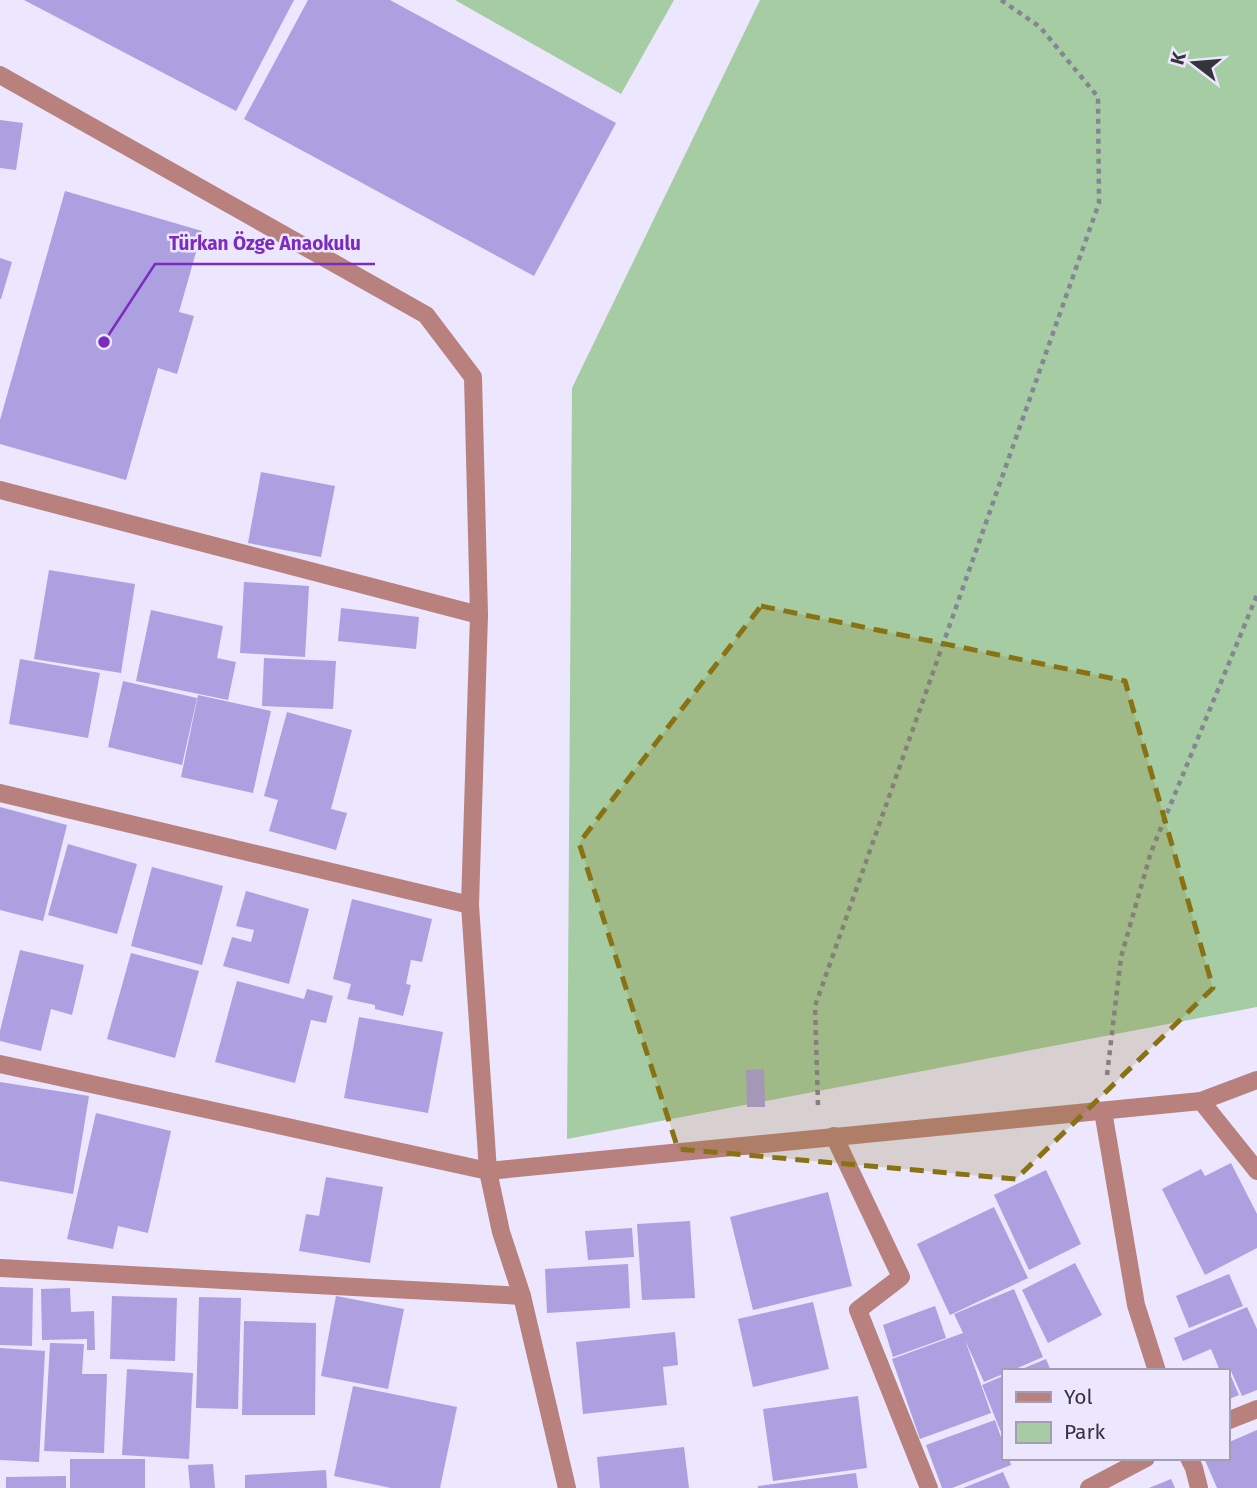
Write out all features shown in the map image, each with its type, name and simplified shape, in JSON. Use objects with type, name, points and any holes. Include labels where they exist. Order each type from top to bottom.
[{"type":"street","points":[[0,75],[426,315],[473,377],[479,615],[470,905],[488,1171],[501,1232],[522,1296],[567,1488]]},
{"type":"street","points":[[0,490],[479,615]]},
{"type":"street","points":[[0,793],[470,905]]},
{"type":"street","points":[[0,1064],[488,1171],[1200,1101],[1257,1080]]},
{"type":"street","points":[[1200,1101],[1257,1171]]},
{"type":"street","points":[[1104,1111],[1136,1305],[1156,1369]]},
{"type":"street","points":[[827,1136],[901,1277],[858,1310],[929,1488]]},
{"type":"street","points":[[0,1268],[522,1296]]},
{"type":"street","points":[[1229,1420],[1257,1409]]},
{"type":"street","points":[[1090,1488],[1142,1460]]},
{"type":"street","points":[[1190,1460],[1199,1488]]},
{"type":"path","points":[[827,1136],[815,1006],[1099,204],[1098,97],[1040,27],[1001,0]]},
{"type":"path","points":[[1104,1111],[1121,957],[1151,852],[1257,596]]},
{"type":"highlighted area","points":[[761,606],[1125,681],[1213,988],[1016,1179],[678,1149],[579,843]]},
{"type":"green space","points":[[455,0],[674,0],[621,94]]},
{"type":"green space","points":[[760,0],[1257,0],[1257,1007],[567,1139],[572,388]]},
{"type":"building","points":[[24,0],[294,0],[236,111]]},
{"type":"building","points":[[308,0],[390,0],[616,123],[534,276],[244,119]]},
{"type":"building","points":[[0,120],[23,123],[16,170],[0,168]]},
{"type":"building","points":[[65,191],[202,231],[179,312],[194,316],[177,374],[158,368],[126,480],[0,444],[0,420]]},
{"type":"building","points":[[0,258],[12,262],[1,299],[0,299]]},
{"type":"building","points":[[261,472],[335,486],[321,557],[248,543]]},
{"type":"building","points":[[49,570],[135,584],[121,673],[34,659]]},
{"type":"building","points":[[244,582],[309,586],[305,657],[240,653]]},
{"type":"building","points":[[341,608],[419,617],[416,649],[338,641]]},
{"type":"building","points":[[151,610],[223,626],[217,658],[236,662],[228,700],[136,681]]},
{"type":"building","points":[[264,658],[336,661],[333,709],[262,706]]},
{"type":"building","points":[[20,659],[100,673],[88,738],[9,724]]},
{"type":"building","points":[[123,681],[197,698],[182,765],[108,747]]},
{"type":"building","points":[[198,695],[271,711],[253,793],[181,777]]},
{"type":"building","points":[[287,712],[352,730],[331,809],[347,813],[336,850],[269,831],[278,800],[264,796]]},
{"type":"building","points":[[0,807],[67,825],[43,921],[0,910]]},
{"type":"building","points":[[68,844],[137,864],[117,934],[48,915]]},
{"type":"building","points":[[152,867],[223,886],[202,965],[131,946]]},
{"type":"building","points":[[246,891],[309,909],[289,984],[223,966],[232,937],[251,942],[254,930],[236,926]]},
{"type":"building","points":[[352,899],[432,919],[422,962],[411,960],[406,984],[411,985],[403,1016],[375,1009],[375,1005],[347,999],[351,984],[333,979]]},
{"type":"building","points":[[20,950],[84,965],[72,1015],[51,1009],[41,1051],[0,1041],[0,1031]]},
{"type":"building","points":[[131,953],[199,971],[175,1058],[107,1039]]},
{"type":"building","points":[[237,981],[304,999],[307,989],[333,996],[326,1023],[311,1020],[295,1083],[215,1062]]},
{"type":"building","points":[[359,1017],[443,1032],[428,1113],[344,1098]]},
{"type":"building","points":[[764,1069],[765,1107],[747,1107],[746,1070]]},
{"type":"building","points":[[0,1082],[89,1096],[73,1194],[0,1181]]},
{"type":"building","points":[[96,1113],[171,1131],[148,1233],[118,1226],[113,1249],[67,1239]]},
{"type":"building","points":[[1231,1163],[1257,1214],[1257,1248],[1205,1275],[1162,1189],[1201,1169],[1205,1176]]},
{"type":"building","points":[[1046,1170],[1081,1244],[1029,1270],[994,1195]]},
{"type":"building","points":[[326,1177],[383,1187],[370,1263],[299,1251],[306,1214],[319,1216]]},
{"type":"building","points":[[828,1192],[852,1286],[753,1310],[730,1217]]},
{"type":"building","points":[[994,1207],[1028,1278],[950,1315],[917,1244]]},
{"type":"building","points":[[690,1221],[695,1298],[642,1300],[637,1224]]},
{"type":"building","points":[[632,1228],[634,1257],[588,1260],[585,1231]]},
{"type":"building","points":[[1075,1263],[1102,1315],[1048,1343],[1022,1290]]},
{"type":"building","points":[[628,1264],[630,1308],[547,1313],[545,1269]]},
{"type":"building","points":[[1229,1274],[1243,1306],[1189,1328],[1176,1296]]},
{"type":"building","points":[[0,1287],[33,1288],[32,1346],[0,1345]]},
{"type":"building","points":[[70,1288],[71,1312],[94,1311],[95,1350],[87,1350],[87,1339],[42,1340],[41,1289]]},
{"type":"building","points":[[1014,1289],[1043,1357],[1016,1369],[1002,1369],[1002,1374],[984,1382],[965,1340],[991,1413],[920,1439],[892,1359],[963,1333],[954,1314]]},
{"type":"building","points":[[112,1296],[177,1298],[175,1361],[110,1359]]},
{"type":"building","points":[[336,1296],[404,1309],[388,1389],[321,1376]]},
{"type":"building","points":[[199,1297],[241,1298],[238,1409],[196,1408]]},
{"type":"building","points":[[813,1302],[829,1369],[753,1387],[738,1319]]},
{"type":"building","points":[[935,1306],[946,1338],[893,1357],[883,1325]]},
{"type":"building","points":[[1247,1307],[1257,1329],[1257,1390],[1242,1396],[1231,1371],[1219,1369],[1211,1349],[1183,1361],[1174,1338]]},
{"type":"building","points":[[244,1321],[316,1323],[315,1415],[242,1415]]},
{"type":"building","points":[[675,1332],[678,1365],[663,1367],[667,1405],[583,1414],[576,1342]]},
{"type":"building","points":[[50,1343],[84,1344],[82,1374],[107,1374],[104,1453],[44,1451]]},
{"type":"building","points":[[0,1348],[45,1351],[39,1462],[0,1460]]},
{"type":"building","points":[[1046,1359],[1050,1369],[1022,1369]]},
{"type":"building","points":[[127,1369],[193,1373],[189,1459],[122,1455]]},
{"type":"building","points":[[1229,1374],[1239,1395],[1229,1399]]},
{"type":"building","points":[[1002,1376],[1002,1435],[982,1385]]},
{"type":"building","points":[[353,1386],[457,1407],[440,1488],[391,1488],[334,1476]]},
{"type":"building","points":[[858,1396],[867,1468],[773,1481],[763,1409]]},
{"type":"building","points":[[995,1420],[1002,1440],[1002,1460],[1010,1460],[1011,1465],[952,1488],[942,1488],[926,1445]]},
{"type":"building","points":[[1257,1430],[1257,1488],[1217,1488],[1205,1460],[1229,1460],[1229,1442]]},
{"type":"building","points":[[684,1447],[689,1488],[600,1488],[597,1457]]},
{"type":"building","points":[[70,1459],[145,1459],[145,1488],[70,1488]]},
{"type":"building","points":[[213,1464],[215,1488],[190,1488],[188,1465]]},
{"type":"building","points":[[326,1470],[327,1488],[245,1488],[245,1475]]},
{"type":"building","points":[[1003,1472],[1010,1488],[963,1488]]},
{"type":"building","points":[[856,1473],[858,1488],[758,1488],[758,1486]]},
{"type":"building","points":[[66,1476],[66,1488],[6,1488],[6,1477]]},
{"type":"building","points":[[1171,1479],[1175,1488],[1149,1488]]},
{"type":"place","name":"Türkan Özge Anaokulu","points":[[104,342]]}]
